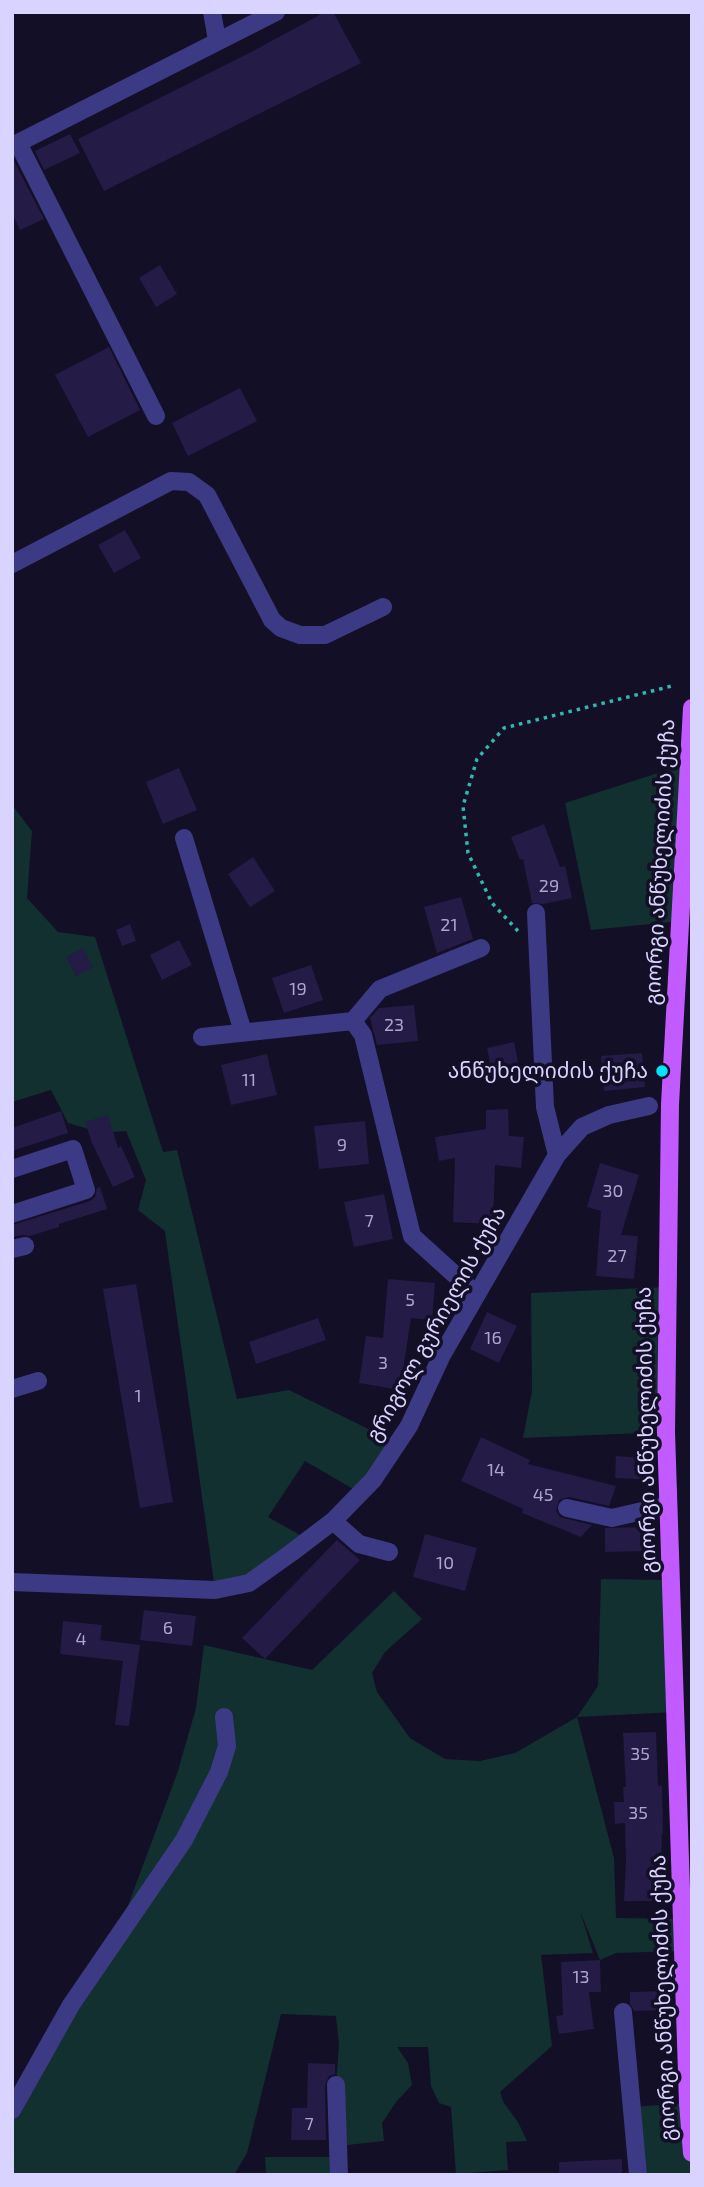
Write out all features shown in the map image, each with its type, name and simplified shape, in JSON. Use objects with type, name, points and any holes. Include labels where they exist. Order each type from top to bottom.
[{"type":"main road","name":"გიორგი ანწუხელიძის ქუჩა","points":[[692,708],[670,1104],[666,1433],[687,2089],[692,2153]]},
{"type":"street","points":[[212,12],[217,40]]},
{"type":"street","points":[[156,416],[15,145],[276,12]]},
{"type":"street","points":[[12,564],[130,500],[171,481],[189,482],[207,495],[272,620],[281,628],[300,635],[325,635],[383,607]]},
{"type":"street","points":[[184,838],[243,1032]]},
{"type":"street","points":[[536,913],[545,1107],[557,1155]]},
{"type":"street","points":[[202,1037],[354,1021],[380,989],[481,948]]},
{"type":"street","points":[[354,1021],[363,1035],[412,1236],[476,1294]]},
{"type":"street","name":"გრიგოლ გურიელის ქუჩა","points":[[12,1582],[215,1590],[249,1583],[333,1521],[373,1480],[409,1426],[442,1355],[557,1155],[582,1127],[609,1115],[649,1106]]},
{"type":"street","points":[[12,1168],[73,1149],[86,1190],[12,1214]]},
{"type":"street","points":[[12,1389],[38,1381]]},
{"type":"street","points":[[567,1508],[612,1518],[668,1505]]},
{"type":"street","points":[[333,1521],[359,1544],[389,1552]]},
{"type":"street","points":[[12,2110],[71,2005],[184,1840],[219,1772],[227,1746],[224,1717]]},
{"type":"street","points":[[623,2012],[638,2175]]},
{"type":"street","points":[[337,2085],[339,2175]]},
{"type":"path","points":[[537,951],[492,903],[468,853],[463,806],[477,759],[504,728],[672,686]]},
{"type":"green space","points":[[689,763],[680,921],[591,930],[565,803]]},
{"type":"green space","points":[[12,805],[32,831],[27,898],[58,932],[95,937],[163,1152],[177,1150],[237,1399],[289,1390],[397,1443],[360,1493],[305,1461],[268,1517],[309,1540],[291,1553],[215,1590],[165,1231],[138,1210],[146,1180],[126,1131],[102,1133],[68,1123],[51,1090],[12,1102]]},
{"type":"green space","points":[[668,1287],[666,1432],[523,1438],[532,1391],[531,1293]]},
{"type":"green space","points":[[601,1579],[671,1580],[675,1712],[577,1717],[598,1686]]},
{"type":"green space","points":[[394,1591],[422,1619],[385,1652],[372,1673],[377,1692],[410,1738],[445,1759],[480,1761],[515,1753],[577,1717],[614,1858],[616,1918],[682,1919],[683,1951],[616,1953],[600,1960],[580,1911],[593,1953],[541,1955],[552,2046],[500,2092],[527,2141],[506,2142],[508,2170],[456,2174],[451,2107],[439,2103],[431,2086],[428,2047],[397,2047],[408,2063],[412,2085],[382,2123],[384,2141],[338,2146],[336,2085],[339,2045],[336,2016],[281,2014],[247,2153],[234,2175],[12,2175],[12,2103],[123,1919],[177,1774],[196,1708],[204,1645],[312,1670]]},
{"type":"green space","points":[[688,2103],[692,2175],[638,2175],[632,2107]]},
{"type":"green space","points":[[265,2157],[338,2157],[339,2175],[266,2175]]},
{"type":"building","points":[[325,12],[333,12],[361,63],[104,191],[78,139]]},
{"type":"building","points":[[70,134],[80,153],[44,170],[35,151]]},
{"type":"building","points":[[12,157],[44,219],[20,230],[12,213]]},
{"type":"building","points":[[160,265],[177,294],[156,307],[139,278]]},
{"type":"building","points":[[109,347],[140,410],[88,437],[55,375]]},
{"type":"building","points":[[240,388],[257,421],[188,456],[172,423]]},
{"type":"building","points":[[125,530],[141,558],[114,573],[98,545]]},
{"type":"building","points":[[179,768],[197,810],[163,824],[146,782]]},
{"type":"building","points":[[544,824],[560,867],[565,866],[572,898],[543,904],[532,903],[523,859],[520,860],[511,837]]},
{"type":"building","points":[[253,857],[275,891],[250,907],[228,874]]},
{"type":"building","points":[[461,897],[473,939],[437,953],[424,907]]},
{"type":"building","points":[[130,924],[136,941],[122,946],[116,930]]},
{"type":"building","points":[[179,940],[192,965],[162,980],[150,955]]},
{"type":"building","points":[[83,948],[93,967],[76,976],[66,957]]},
{"type":"building","points":[[311,965],[323,1000],[284,1013],[272,978]]},
{"type":"building","points":[[414,1005],[418,1041],[377,1045],[370,1018],[379,1008]]},
{"type":"building","points":[[514,1042],[521,1077],[494,1082],[487,1048]]},
{"type":"building","points":[[642,1053],[645,1087],[604,1091],[601,1056]]},
{"type":"building","points":[[267,1054],[277,1095],[231,1105],[221,1065]]},
{"type":"building","points":[[508,1109],[509,1136],[524,1137],[521,1168],[495,1165],[493,1224],[453,1222],[455,1158],[439,1161],[435,1137],[486,1129],[486,1110]]},
{"type":"building","points":[[61,1111],[68,1133],[12,1151],[12,1128]]},
{"type":"building","points":[[108,1115],[118,1148],[121,1146],[135,1177],[113,1187],[85,1122]]},
{"type":"building","points":[[365,1121],[369,1164],[319,1169],[314,1126]]},
{"type":"building","points":[[600,1163],[639,1175],[621,1235],[638,1236],[634,1279],[596,1276],[601,1211],[587,1207]]},
{"type":"building","points":[[100,1187],[107,1209],[30,1236],[12,1237],[12,1225],[90,1201]]},
{"type":"building","points":[[384,1194],[393,1239],[354,1247],[344,1202]]},
{"type":"building","points":[[388,1279],[435,1283],[432,1320],[411,1318],[400,1390],[359,1383],[366,1336],[383,1338]]},
{"type":"building","points":[[136,1284],[173,1502],[140,1508],[103,1289]]},
{"type":"building","points":[[487,1312],[517,1326],[499,1363],[470,1349]]},
{"type":"building","points":[[318,1318],[326,1340],[256,1364],[249,1342]]},
{"type":"building","points":[[481,1437],[530,1460],[528,1464],[616,1486],[609,1506],[569,1497],[559,1500],[556,1511],[560,1517],[592,1525],[581,1537],[522,1513],[523,1509],[461,1481]]},
{"type":"building","points":[[616,1456],[655,1459],[654,1480],[615,1478]]},
{"type":"building","points":[[649,1527],[649,1551],[605,1552],[605,1528]]},
{"type":"building","points":[[425,1534],[477,1548],[465,1591],[413,1577]]},
{"type":"building","points":[[337,1540],[360,1560],[265,1659],[242,1638]]},
{"type":"building","points":[[144,1610],[196,1616],[192,1646],[140,1640]]},
{"type":"building","points":[[63,1621],[102,1625],[100,1640],[140,1645],[129,1726],[115,1725],[123,1661],[60,1654]]},
{"type":"building","points":[[656,1732],[658,1786],[662,1786],[660,1901],[624,1901],[625,1823],[615,1824],[614,1802],[624,1802],[623,1787],[626,1787],[623,1733]]},
{"type":"building","points":[[600,1960],[601,1992],[589,1992],[594,2029],[559,2034],[556,2016],[563,2015],[561,1962]]},
{"type":"building","points":[[668,1991],[669,2010],[634,2011],[630,2004],[630,1992]]},
{"type":"building","points":[[308,2063],[335,2064],[335,2074],[329,2076],[325,2085],[326,2140],[291,2140],[292,2108],[307,2108]]},
{"type":"building","points":[[622,2159],[622,2175],[559,2175],[559,2162]]},
{"type":"place","name":"ანწუხელიძის ქუჩა","points":[[662,1071]]}]
